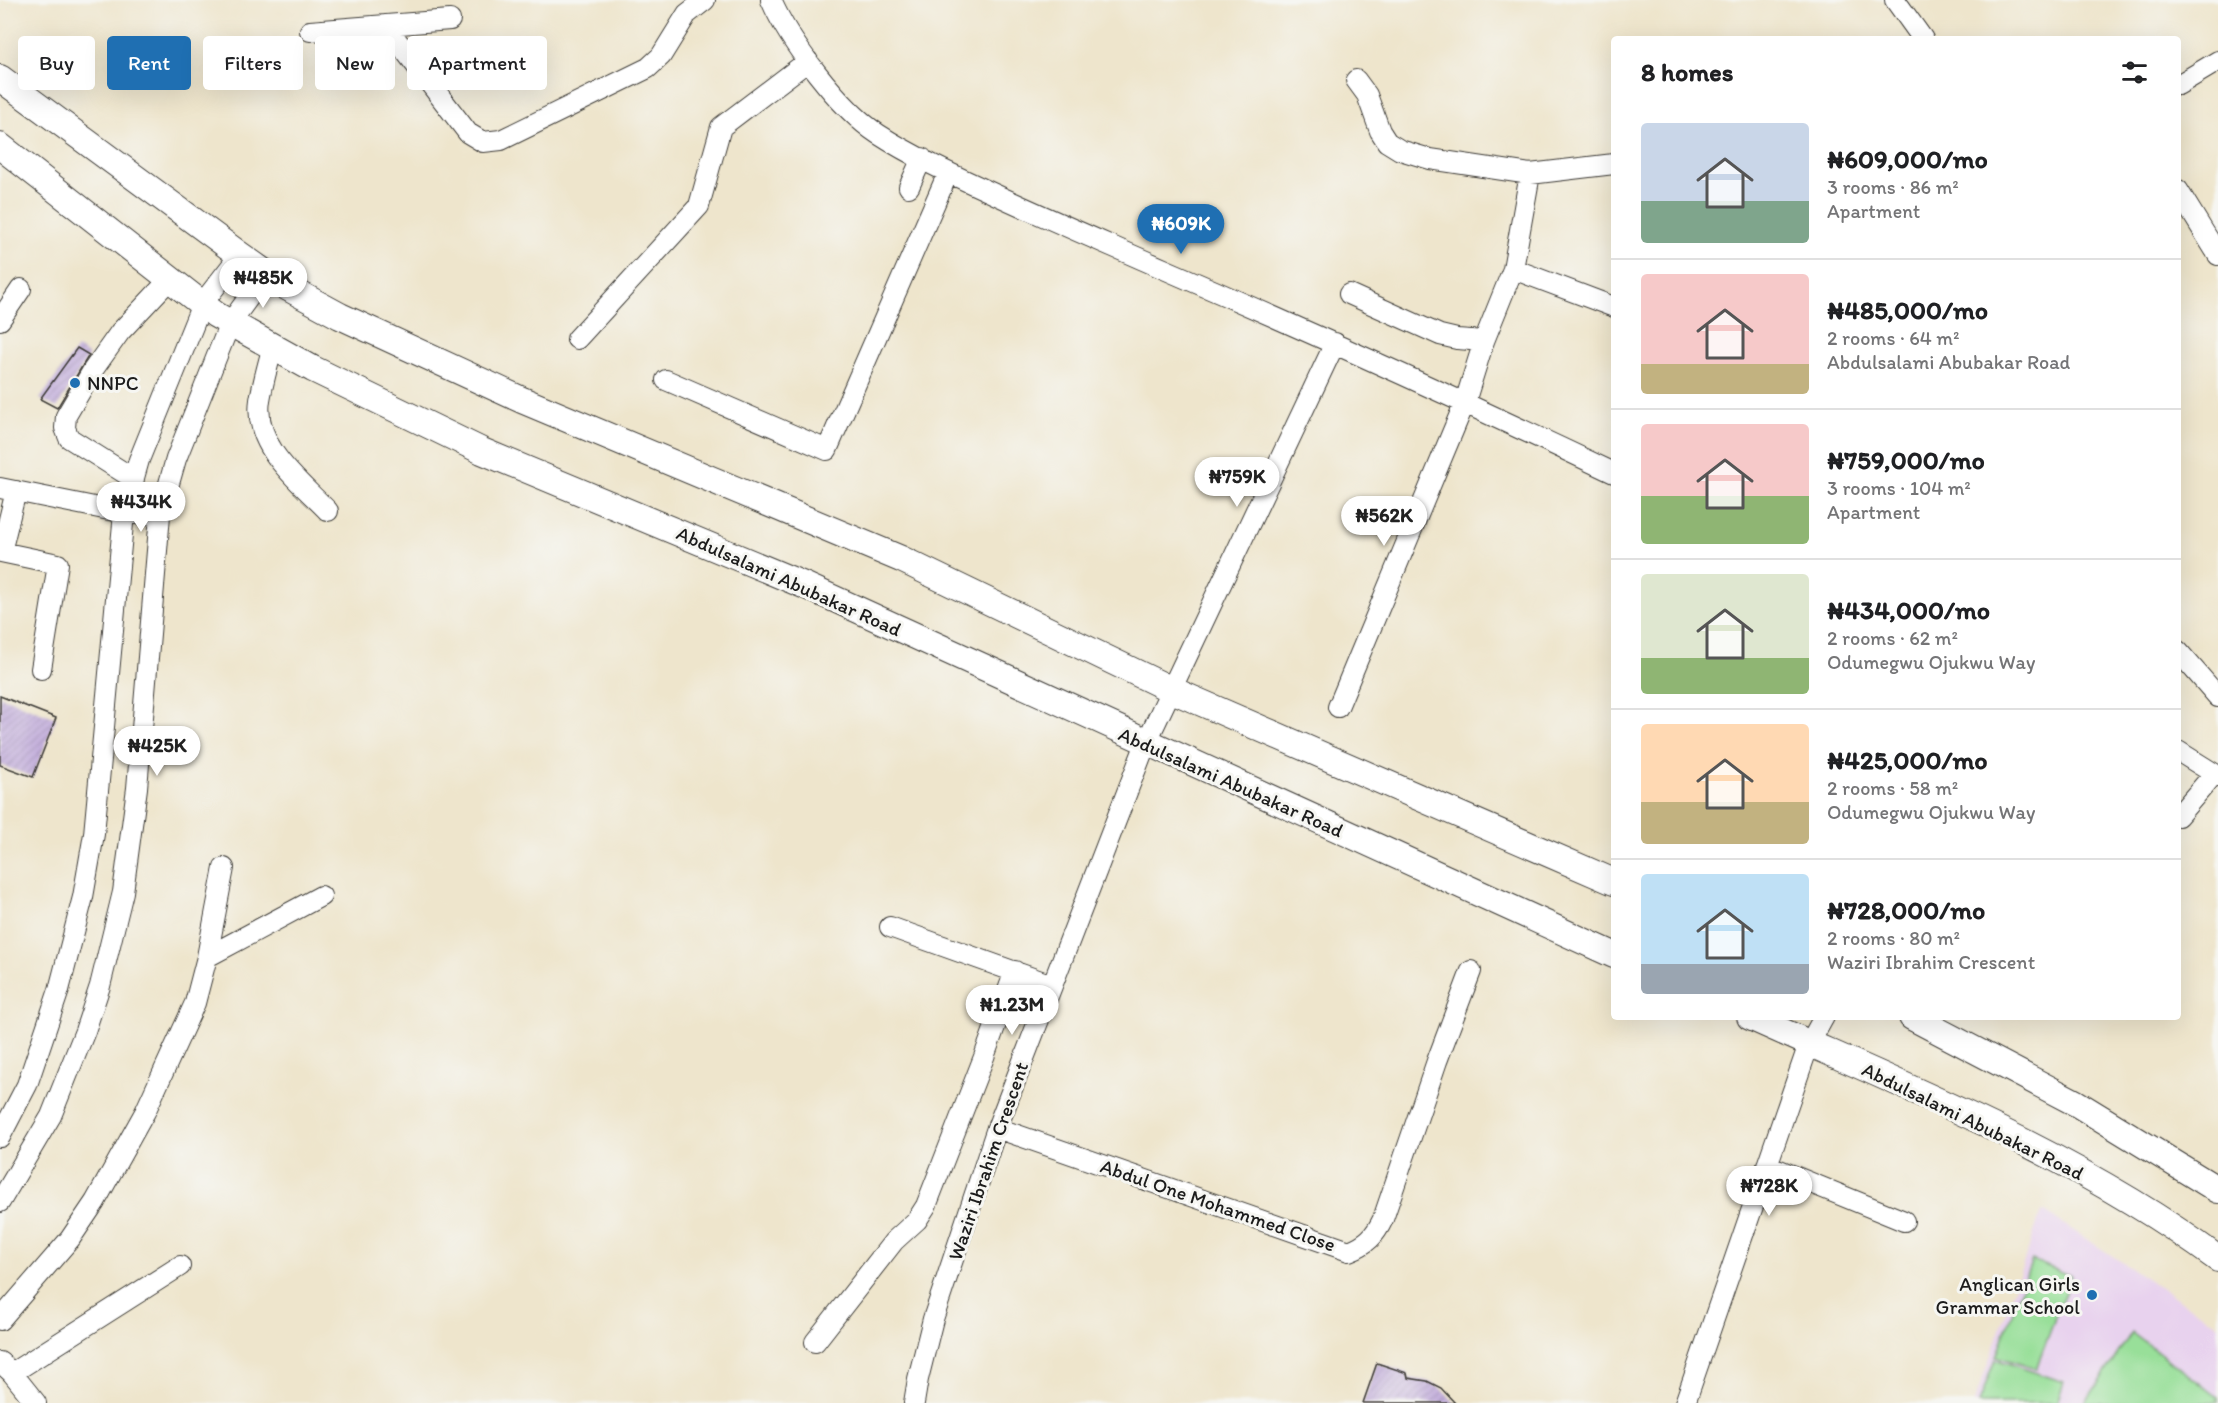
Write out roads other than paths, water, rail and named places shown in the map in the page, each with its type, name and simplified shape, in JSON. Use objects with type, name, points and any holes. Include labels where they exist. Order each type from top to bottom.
[{"type":"main road","points":[[0,78],[266,274],[340,316],[511,396],[901,559],[1172,690],[1611,881]]},
{"type":"main road","name":"Abdulsalami Abubakar Road","points":[[0,146],[202,304],[313,369],[482,451],[806,586],[1611,954]]},
{"type":"main road","name":"Abdulsalami Abubakar Road","points":[[1757,1020],[1921,1092],[2054,1157],[2157,1218],[2218,1259]]},
{"type":"main road","points":[[1918,1020],[2076,1103],[2218,1190]]},
{"type":"street","points":[[385,25],[468,133],[483,142],[501,140],[648,69],[661,56],[687,14],[705,0]]},
{"type":"street","points":[[771,0],[798,48],[808,61],[852,114],[878,134],[948,172],[1035,213],[1335,343],[1611,472]]},
{"type":"street","points":[[1895,0],[1921,36]]},
{"type":"street","points":[[310,31],[450,20]]},
{"type":"street","points":[[577,339],[699,206],[721,127],[808,61]]},
{"type":"street","points":[[2181,83],[2218,61]]},
{"type":"street","points":[[1356,80],[1367,95],[1380,131],[1387,142],[1400,150],[1430,159],[1530,174],[1611,164]]},
{"type":"street","points":[[909,187],[922,158]]},
{"type":"street","points":[[666,380],[827,450],[948,172]]},
{"type":"street","points":[[1338,707],[1465,402],[1484,341],[1513,269],[1530,174]]},
{"type":"street","points":[[2181,196],[2218,255]]},
{"type":"street","points":[[0,1137],[27,1085],[60,990],[83,897],[94,834],[124,513],[143,450],[202,304],[240,255]]},
{"type":"street","points":[[1513,269],[1611,306]]},
{"type":"street","points":[[0,1202],[51,1116],[85,1031],[100,986],[123,892],[137,788],[160,515],[176,459],[230,322],[266,274]]},
{"type":"street","points":[[134,478],[69,438],[65,428],[66,416],[93,370],[120,332],[170,279]]},
{"type":"street","points":[[0,320],[21,289]]},
{"type":"street","points":[[1349,294],[1440,335],[1484,341]]},
{"type":"street","name":"Waziri Ibrahim Crescent","points":[[914,1403],[933,1318],[997,1128],[1146,743],[1335,343]]},
{"type":"street","points":[[273,346],[260,402],[260,425],[269,447],[328,511]]},
{"type":"street","points":[[41,669],[58,564],[0,556],[8,490],[124,513],[160,515]]},
{"type":"street","points":[[2181,654],[2218,697]]},
{"type":"street","points":[[2181,753],[2216,775],[2181,813]]},
{"type":"street","points":[[0,1320],[70,1239],[95,1202],[146,1112],[195,1004],[207,957],[224,868]]},
{"type":"street","points":[[207,957],[321,896]]},
{"type":"street","points":[[890,927],[1052,985]]},
{"type":"street","points":[[816,1342],[894,1241],[917,1220],[926,1206],[984,1058],[1015,971]]},
{"type":"street","name":"Abdul One Mohammed Close","points":[[997,1128],[1349,1251],[1362,1246],[1375,1236],[1383,1219],[1437,1061],[1471,971]]},
{"type":"street","points":[[1685,1403],[1809,1044],[1822,1020]]},
{"type":"street","points":[[1767,1165],[1904,1221]]},
{"type":"street","points":[[36,1403],[6,1367],[180,1266]]},
{"type":"place","name":"NNPC","points":[[75,383]]},
{"type":"place","name":"Anglican Girls Grammar School","points":[[2092,1295]]}]
